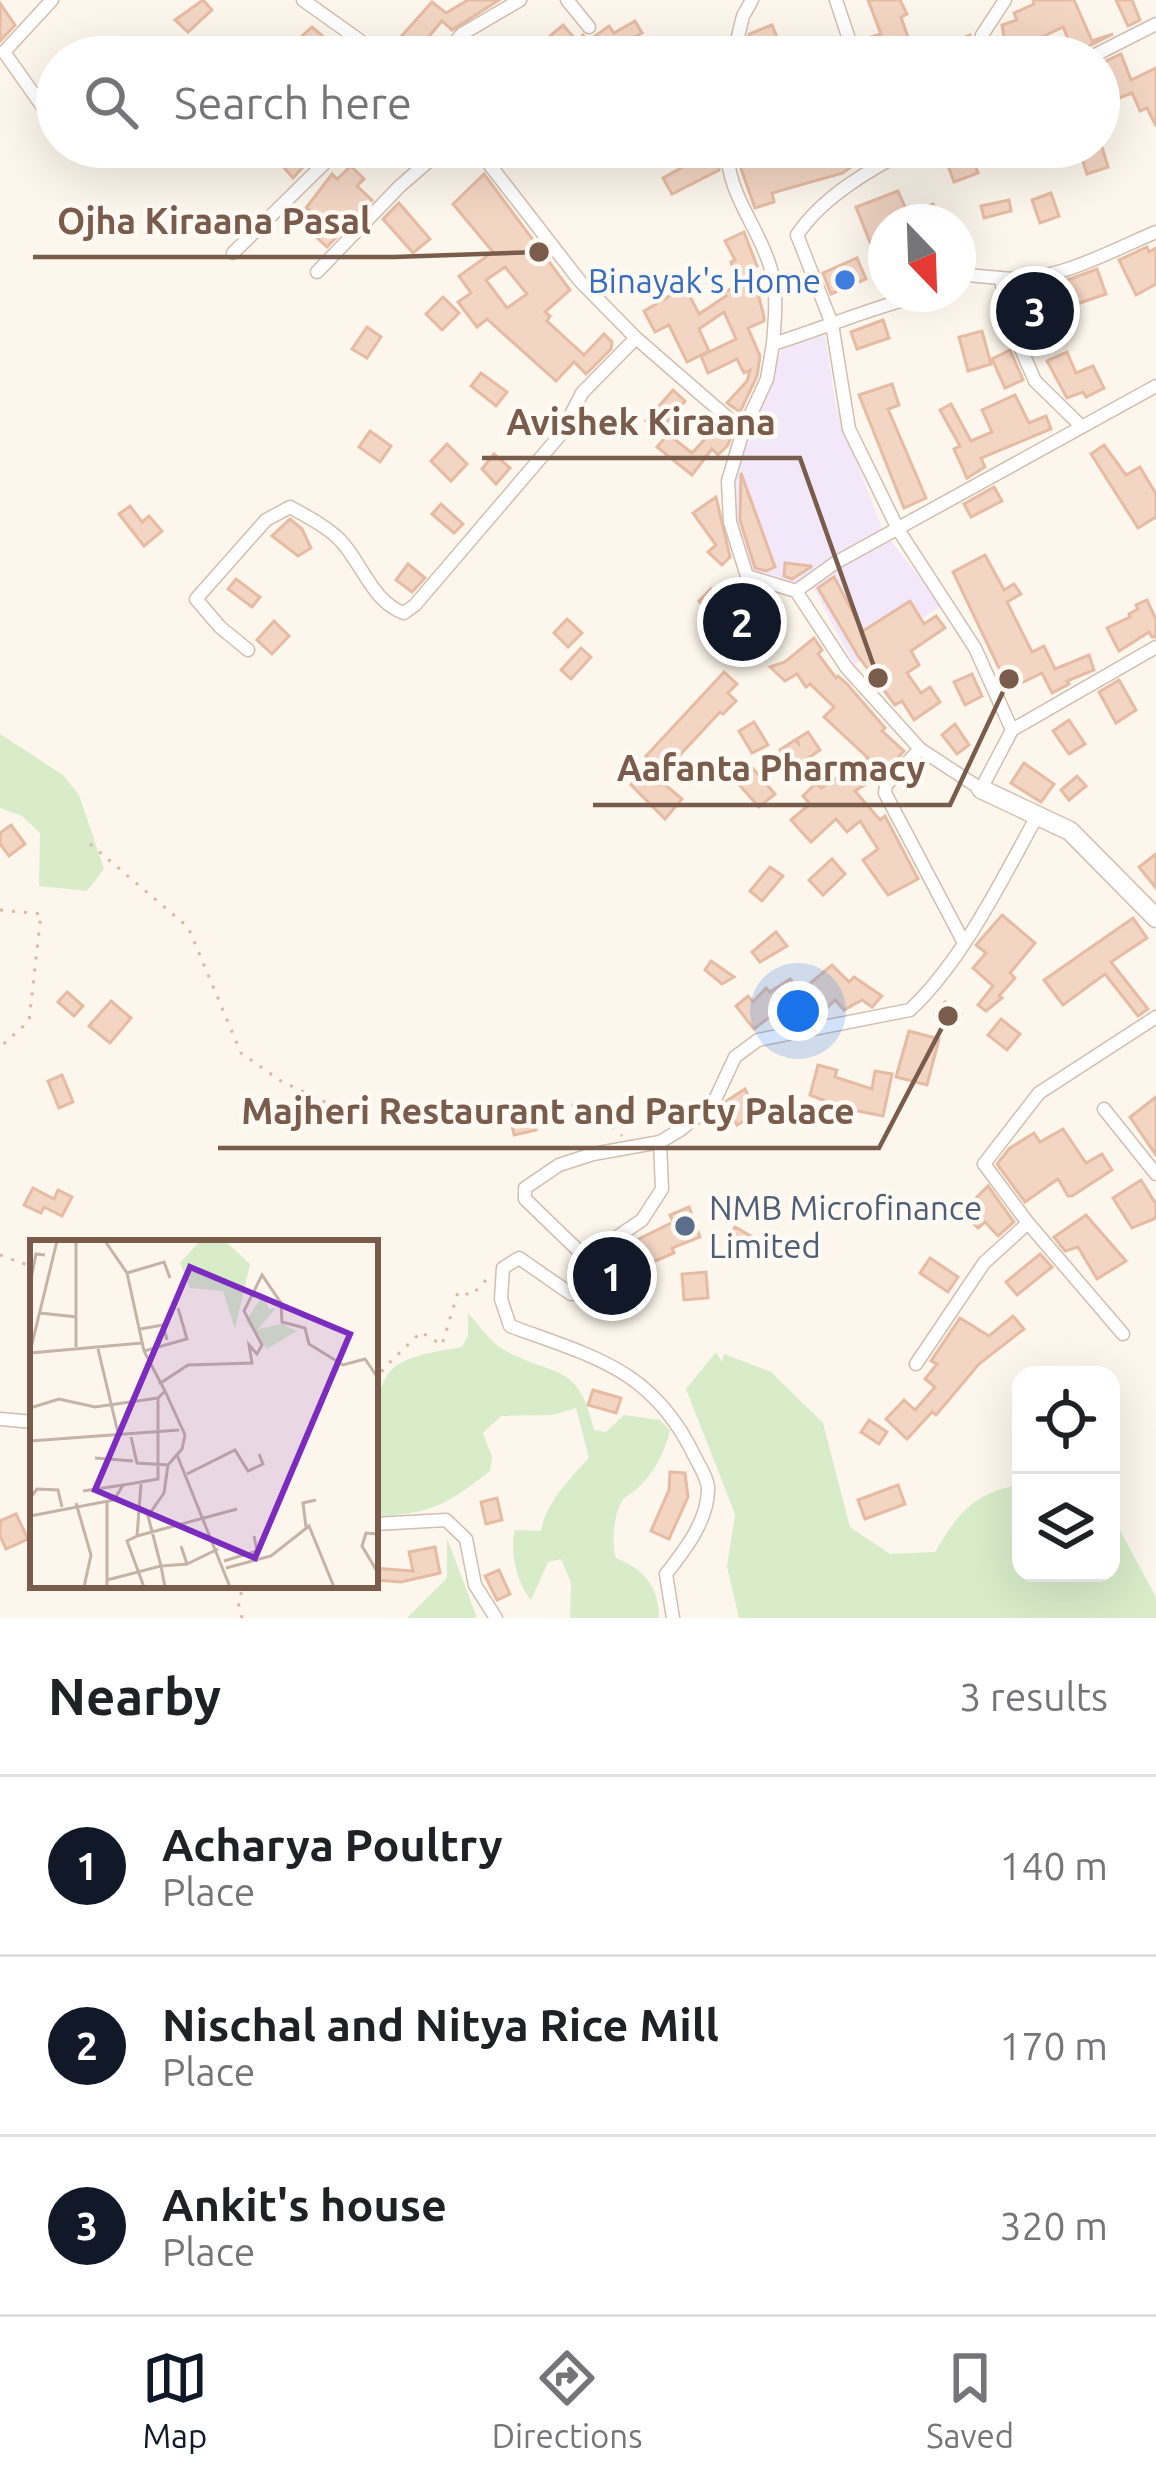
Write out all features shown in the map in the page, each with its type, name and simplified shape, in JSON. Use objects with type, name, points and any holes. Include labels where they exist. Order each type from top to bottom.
[{"type":"main road","points":[[981,789],[1070,831],[1156,917]]},
{"type":"street","points":[[36,97],[4,52],[52,0]]},
{"type":"street","points":[[303,0],[354,36]]},
{"type":"street","points":[[460,36],[520,0]]},
{"type":"street","points":[[567,0],[589,27]]},
{"type":"street","points":[[738,36],[752,0]]},
{"type":"street","points":[[982,36],[1005,0]]},
{"type":"street","points":[[838,1],[849,36]]},
{"type":"street","points":[[1120,42],[1156,24]]},
{"type":"street","points":[[233,253],[320,168]]},
{"type":"street","points":[[317,272],[421,168]]},
{"type":"street","points":[[492,168],[579,280],[636,338],[743,431]]},
{"type":"street","points":[[729,168],[746,220],[770,266],[776,298],[767,379],[743,431],[728,481],[730,522],[747,576],[796,591],[846,667],[920,749],[981,789],[1012,730],[1156,647]]},
{"type":"street","points":[[868,168],[812,213],[796,236],[832,323],[849,429],[898,531],[975,648],[1012,730]]},
{"type":"street","points":[[976,275],[1020,280],[1069,269],[1156,232]]},
{"type":"street","points":[[1000,278],[1035,381],[1081,426]]},
{"type":"street","points":[[773,344],[868,308]]},
{"type":"street","points":[[248,650],[196,599],[266,520],[290,507],[325,527],[342,542],[388,608],[404,613],[561,434],[582,393],[636,338]]},
{"type":"street","points":[[796,591],[836,563],[1081,426],[1153,392]]},
{"type":"street","points":[[920,749],[884,793],[963,941]]},
{"type":"street","points":[[673,1618],[666,1574],[701,1520],[710,1487],[689,1444],[652,1392],[627,1372],[509,1327],[501,1299],[503,1268],[519,1258],[571,1294],[590,1293],[586,1258],[525,1199],[525,1187],[560,1165],[660,1142],[713,1104],[735,1057],[758,1040],[910,1010],[926,996],[992,899],[1037,815]]},
{"type":"street","points":[[1123,1334],[984,1164],[1039,1093],[1156,1017]]},
{"type":"street","points":[[1104,1109],[1156,1174]]},
{"type":"street","points":[[586,1258],[642,1220],[662,1190],[660,1142]]},
{"type":"street","points":[[916,1364],[984,1263],[1028,1223]]},
{"type":"street","points":[[0,1419],[30,1422]]},
{"type":"street","points":[[378,1524],[446,1520],[466,1539],[476,1585],[496,1618]]},
{"type":"path","points":[[90,844],[188,927],[241,1053],[281,1081],[329,1104],[367,1115],[421,1117],[501,1106],[579,1105],[599,1112],[631,1146]]},
{"type":"path","points":[[0,910],[40,914],[29,1021],[0,1047]]},
{"type":"path","points":[[0,1256],[30,1266]]},
{"type":"path","points":[[378,1379],[421,1332],[442,1345],[458,1292],[472,1294],[503,1268]]},
{"type":"path","points":[[242,1618],[238,1602],[243,1588]]},
{"type":"shaded area","points":[[825,335],[836,407],[883,531],[942,605],[854,665],[812,585],[754,577],[730,504],[742,452],[782,349]]},
{"type":"green space","points":[[0,734],[63,775],[79,795],[104,869],[87,891],[39,886],[40,833],[22,816],[0,808]]},
{"type":"green space","points":[[468,1313],[501,1348],[571,1381],[588,1407],[594,1430],[606,1432],[624,1415],[660,1420],[670,1430],[654,1469],[622,1501],[614,1537],[616,1558],[635,1568],[653,1588],[659,1618],[570,1618],[571,1583],[561,1559],[548,1562],[531,1600],[518,1576],[515,1530],[541,1531],[553,1501],[589,1458],[576,1408],[553,1415],[501,1416],[483,1433],[492,1457],[490,1471],[437,1506],[378,1516],[378,1401],[388,1375],[399,1364],[422,1355],[462,1347],[468,1336]]},
{"type":"green space","points":[[716,1352],[722,1362],[724,1354],[771,1372],[823,1423],[850,1527],[890,1554],[935,1552],[969,1506],[1012,1487],[1012,1582],[1120,1582],[1120,1531],[1156,1597],[1156,1618],[739,1618],[727,1567],[735,1514],[686,1389]]},
{"type":"green space","points":[[447,1538],[477,1618],[407,1618],[447,1578]]},
{"type":"building","points":[[203,0],[212,10],[188,32],[175,20]]},
{"type":"building","points":[[468,0],[499,0],[452,30],[442,21],[429,36],[401,36],[432,2],[446,13]]},
{"type":"building","points":[[868,0],[900,0],[907,14],[901,17],[908,36],[874,36],[881,34]]},
{"type":"building","points":[[1033,0],[1074,0],[1090,36],[1067,36],[1063,27],[1044,36],[1004,36],[1002,25],[1017,20],[1014,13],[1034,4]]},
{"type":"building","points":[[1116,0],[1132,0],[1140,20],[1128,26]]},
{"type":"building","points":[[0,3],[15,25],[0,41]]},
{"type":"building","points":[[635,21],[642,33],[595,36],[609,26],[614,33]]},
{"type":"building","points":[[563,25],[573,36],[550,36]]},
{"type":"building","points":[[772,25],[776,36],[749,36]]},
{"type":"building","points":[[312,27],[322,36],[302,36]]},
{"type":"building","points":[[1120,54],[1131,80],[1156,68],[1156,126],[1147,108],[1140,111],[1132,93],[1120,98]]},
{"type":"building","points":[[353,168],[364,179],[357,186],[372,200],[327,247],[315,236],[328,223],[306,208],[332,174],[337,179]]},
{"type":"building","points":[[681,168],[719,168],[672,194],[663,178]]},
{"type":"building","points":[[741,168],[850,168],[772,193],[774,202],[755,208]]},
{"type":"building","points":[[949,168],[976,168],[978,173],[954,182]]},
{"type":"building","points":[[484,174],[570,290],[545,312],[550,316],[547,321],[584,355],[604,334],[612,342],[611,349],[586,374],[574,362],[556,381],[487,319],[477,327],[458,302],[471,293],[459,276],[493,252],[453,204]],"holes":[[[505,267],[527,294],[507,308],[486,280]]]},
{"type":"building","points":[[898,191],[904,204],[868,204],[868,237],[856,207]]},
{"type":"building","points":[[1051,193],[1059,216],[1040,223],[1032,200]]},
{"type":"building","points":[[1009,200],[1011,211],[984,218],[981,206]]},
{"type":"building","points":[[399,203],[430,239],[413,253],[383,219]]},
{"type":"building","points":[[744,232],[757,266],[751,268],[762,286],[757,289],[764,321],[748,328],[760,356],[757,376],[740,412],[727,403],[747,381],[750,370],[744,373],[737,359],[708,373],[701,356],[736,339],[724,312],[699,329],[709,351],[687,362],[669,325],[655,332],[644,311],[685,287],[699,314],[726,296],[739,284],[731,262],[735,260],[725,241]]},
{"type":"building","points":[[1147,247],[1149,252],[1156,248],[1156,284],[1136,295],[1119,260]]},
{"type":"building","points":[[857,258],[866,279],[831,294],[823,273]]},
{"type":"building","points":[[1097,269],[1106,294],[1071,306],[1062,282]]},
{"type":"building","points":[[443,297],[459,313],[442,330],[426,314]]},
{"type":"building","points":[[1043,298],[1057,329],[1043,335],[1036,320],[1027,324],[1020,308]]},
{"type":"building","points":[[883,320],[889,338],[857,349],[851,332]]},
{"type":"building","points":[[367,327],[381,337],[367,358],[352,349]]},
{"type":"building","points":[[982,331],[991,364],[968,371],[959,337]]},
{"type":"building","points":[[1010,350],[1023,380],[1005,388],[992,359]]},
{"type":"building","points":[[1067,352],[1076,373],[1093,366],[1104,388],[1086,397],[1083,392],[1067,398],[1047,361]]},
{"type":"building","points":[[481,373],[507,392],[496,406],[471,386]]},
{"type":"building","points":[[892,384],[899,405],[888,409],[926,498],[904,508],[859,395]]},
{"type":"building","points":[[673,390],[685,401],[658,432],[646,421]]},
{"type":"building","points":[[1015,395],[1029,423],[1046,416],[1051,429],[981,458],[985,467],[967,478],[954,449],[960,446],[940,410],[951,404],[971,441],[992,432],[982,410]]},
{"type":"building","points":[[717,426],[730,439],[728,445],[718,455],[712,449],[692,475],[657,447],[668,434],[692,453]]},
{"type":"building","points":[[370,431],[391,446],[380,462],[359,447]]},
{"type":"building","points":[[447,444],[467,464],[451,481],[431,461]]},
{"type":"building","points":[[1104,445],[1126,475],[1140,467],[1156,494],[1156,517],[1138,528],[1091,454]]},
{"type":"building","points":[[494,454],[510,468],[496,484],[482,469]]},
{"type":"building","points":[[741,473],[775,567],[766,571],[755,568],[740,520]]},
{"type":"building","points":[[994,487],[1002,501],[971,517],[964,504]]},
{"type":"building","points":[[716,497],[730,557],[722,565],[708,552],[716,545],[693,513]]},
{"type":"building","points":[[441,504],[463,524],[454,533],[432,514]]},
{"type":"building","points":[[130,506],[142,522],[149,516],[162,531],[144,546],[119,514]]},
{"type":"building","points":[[290,519],[302,529],[311,548],[298,556],[272,536]]},
{"type":"building","points":[[985,555],[1004,590],[1014,584],[1021,594],[1007,602],[1032,652],[1044,646],[1055,669],[1089,655],[1094,670],[1052,693],[1042,673],[1009,689],[953,572]]},
{"type":"building","points":[[785,563],[811,567],[792,579],[784,576]]},
{"type":"building","points":[[408,564],[425,578],[412,592],[396,580]]},
{"type":"building","points":[[834,577],[863,631],[910,601],[924,624],[936,616],[945,628],[911,651],[919,665],[907,673],[921,693],[930,687],[940,702],[914,720],[902,701],[895,705],[858,656],[818,588]]},
{"type":"building","points":[[236,579],[260,597],[252,607],[228,589]]},
{"type":"building","points":[[741,585],[755,593],[748,599],[771,632],[754,646],[742,630],[733,640],[699,601],[711,589],[723,601]]},
{"type":"building","points":[[1147,600],[1156,620],[1156,637],[1149,632],[1119,651],[1107,628],[1130,617],[1136,605]]},
{"type":"building","points":[[567,619],[582,633],[568,647],[554,633]]},
{"type":"building","points":[[274,621],[289,636],[272,654],[257,640]]},
{"type":"building","points":[[814,638],[822,650],[818,654],[836,678],[847,684],[885,728],[882,731],[904,751],[882,774],[855,791],[880,820],[885,816],[918,879],[888,895],[863,860],[878,849],[860,821],[847,832],[836,819],[811,842],[791,820],[810,804],[803,796],[816,783],[821,788],[868,758],[824,717],[834,707],[810,684],[806,687],[797,674],[785,681],[770,667],[785,662]]},
{"type":"building","points":[[581,648],[591,657],[571,679],[561,670]]},
{"type":"building","points":[[724,672],[737,684],[728,693],[736,701],[665,771],[668,775],[663,783],[682,799],[665,819],[631,785],[652,761],[646,756]]},
{"type":"building","points":[[972,674],[982,696],[965,705],[954,682]]},
{"type":"building","points":[[1119,680],[1136,710],[1116,723],[1099,692]]},
{"type":"building","points":[[1069,720],[1085,744],[1069,754],[1053,731]]},
{"type":"building","points":[[754,722],[768,745],[752,753],[739,731]]},
{"type":"building","points":[[955,724],[969,745],[957,754],[942,735]]},
{"type":"building","points":[[808,732],[820,750],[792,769],[780,750],[795,740],[798,743]]},
{"type":"building","points":[[1024,763],[1054,784],[1041,802],[1011,783]]},
{"type":"building","points":[[749,764],[775,794],[759,807],[733,778]]},
{"type":"building","points":[[1077,776],[1086,786],[1069,800],[1061,790]]},
{"type":"building","points":[[11,825],[25,844],[9,856],[0,844],[0,833]]},
{"type":"building","points":[[1156,854],[1156,888],[1139,867]]},
{"type":"building","points":[[832,859],[845,874],[823,895],[809,880]]},
{"type":"building","points":[[770,867],[783,876],[762,901],[750,891]]},
{"type":"building","points":[[1002,915],[1035,943],[1010,973],[1015,978],[999,996],[1002,998],[986,1011],[978,1005],[993,986],[973,968],[986,953],[976,945]]},
{"type":"building","points":[[1133,918],[1147,938],[1111,962],[1148,1009],[1138,1016],[1105,974],[1063,1005],[1044,980]]},
{"type":"building","points":[[776,932],[787,946],[760,962],[752,952]]},
{"type":"building","points":[[711,961],[734,977],[722,984],[705,970]]},
{"type":"building","points":[[832,965],[849,982],[854,977],[882,996],[872,1007],[862,1000],[844,1010],[835,1000],[824,1011],[798,1016],[793,1010],[779,1023],[771,1016],[754,1029],[736,1006],[748,996],[753,1002],[766,988],[770,992],[790,979],[801,991]]},
{"type":"building","points":[[67,992],[83,1006],[74,1016],[58,1002]]},
{"type":"building","points":[[111,1001],[131,1018],[110,1043],[89,1026]]},
{"type":"building","points":[[945,1002],[961,1014],[951,1027],[935,1014]]},
{"type":"building","points":[[1001,1019],[1020,1034],[1007,1050],[988,1035]]},
{"type":"building","points":[[909,1031],[939,1039],[927,1085],[896,1077]]},
{"type":"building","points":[[818,1065],[837,1070],[835,1077],[872,1089],[875,1071],[892,1074],[883,1116],[810,1095]]},
{"type":"building","points":[[62,1075],[73,1102],[59,1108],[48,1081]]},
{"type":"building","points":[[745,1089],[757,1114],[737,1125],[725,1102]]},
{"type":"building","points":[[1156,1097],[1156,1155],[1130,1117]]},
{"type":"building","points":[[532,1110],[536,1130],[514,1135],[510,1115]]},
{"type":"building","points":[[1063,1129],[1086,1163],[1102,1154],[1112,1170],[1072,1196],[1058,1179],[1025,1202],[997,1164],[1010,1148],[1034,1133],[1040,1142]]},
{"type":"building","points":[[1141,1180],[1156,1204],[1156,1218],[1132,1228],[1113,1198]]},
{"type":"building","points":[[988,1186],[1014,1222],[998,1236],[985,1222],[978,1228],[962,1212]]},
{"type":"building","points":[[33,1188],[54,1199],[58,1190],[72,1197],[62,1216],[44,1207],[41,1213],[24,1205]]},
{"type":"building","points":[[689,1207],[700,1237],[616,1278],[624,1278],[635,1300],[616,1309],[598,1270],[623,1258],[619,1249],[673,1222],[670,1215]]},
{"type":"building","points":[[1086,1215],[1126,1261],[1097,1279],[1078,1247],[1065,1251],[1054,1237]]},
{"type":"building","points":[[735,1227],[756,1239],[747,1254],[726,1243]]},
{"type":"building","points":[[1040,1254],[1052,1267],[1017,1295],[1006,1282]]},
{"type":"building","points":[[930,1258],[958,1277],[948,1292],[920,1273]]},
{"type":"building","points":[[706,1272],[708,1298],[684,1300],[682,1274]]},
{"type":"building","points":[[1013,1316],[1024,1329],[979,1364],[936,1415],[932,1412],[907,1439],[886,1419],[904,1400],[915,1410],[935,1387],[925,1379],[937,1364],[931,1361],[960,1318],[989,1336]]},
{"type":"building","points":[[593,1390],[621,1398],[616,1413],[588,1405]]},
{"type":"building","points":[[869,1420],[887,1432],[879,1444],[861,1432]]},
{"type":"building","points":[[670,1472],[685,1473],[688,1497],[669,1539],[651,1531],[669,1490]]},
{"type":"building","points":[[898,1485],[905,1504],[865,1519],[858,1500]]},
{"type":"building","points":[[497,1498],[502,1520],[486,1524],[481,1502]]},
{"type":"building","points":[[16,1514],[28,1539],[6,1549],[0,1521]]},
{"type":"building","points":[[435,1547],[440,1573],[401,1582],[378,1580],[378,1568],[413,1571],[409,1552]]},
{"type":"building","points":[[499,1570],[510,1594],[497,1600],[485,1576]]},
{"type":"place","name":"Ojha Kiraana Pasal","points":[[539,252]]},
{"type":"place","name":"Binayak's Home","points":[[845,280]]},
{"type":"place","name":"Ankit's house","points":[[1035,311]]},
{"type":"place","name":"Nischal and Nitya Rice Mill","points":[[742,622]]},
{"type":"place","name":"Avishek Kiraana","points":[[878,678]]},
{"type":"place","name":"Aafanta Pharmacy","points":[[1009,679]]},
{"type":"place","name":"Majheri Restaurant and Party Palace","points":[[948,1016]]},
{"type":"place","name":"NMB Microfinance Limited","points":[[685,1226]]},
{"type":"place","name":"Acharya Poultry","points":[[612,1276]]}]
